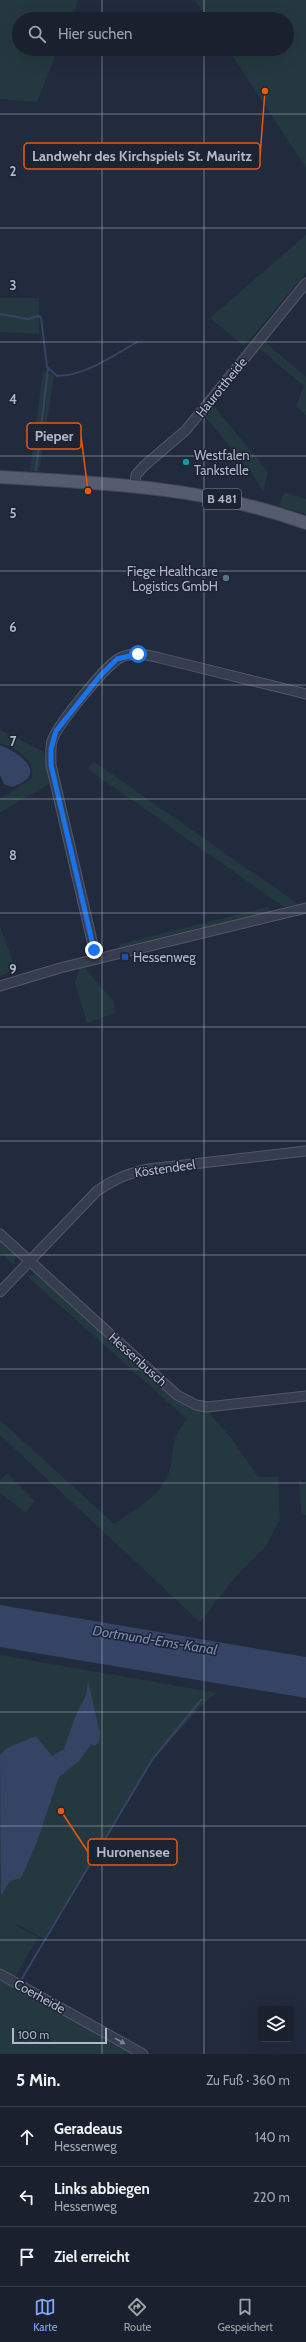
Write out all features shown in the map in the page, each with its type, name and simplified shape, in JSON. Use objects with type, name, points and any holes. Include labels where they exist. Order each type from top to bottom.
[{"type":"main road","name":"B 481","points":[[0,477],[135,485],[203,494],[253,506],[306,523]]},
{"type":"street","name":"Haurottheide","points":[[135,485],[136,475],[144,466],[186,430],[306,283]]},
{"type":"street","points":[[96,958],[51,765],[52,741],[61,724],[100,676],[117,659],[136,654],[160,658],[306,694]]},
{"type":"street","points":[[0,986],[96,958],[306,908]]},
{"type":"street","name":"Köstendeel","points":[[0,1292],[96,1191],[127,1173],[149,1168],[306,1151]]},
{"type":"street","name":"Hessenbusch","points":[[0,1234],[177,1395],[187,1401],[207,1407],[306,1396]]},
{"type":"street","name":"Coerheide","points":[[0,1974],[143,2054]]},
{"type":"green space","points":[[0,0],[78,0],[74,12],[12,12],[12,56],[55,56],[37,102],[0,99]]},
{"type":"green space","points":[[195,0],[306,0],[306,168],[233,56],[294,56],[294,12],[203,12]]},
{"type":"green space","points":[[306,235],[306,273],[244,346],[210,318]]},
{"type":"green space","points":[[0,298],[39,298],[39,334],[0,332]]},
{"type":"green space","points":[[266,343],[306,377],[306,415],[296,406],[304,386],[258,347]]},
{"type":"green space","points":[[43,371],[54,376],[39,472],[30,471]]},
{"type":"green space","points":[[212,404],[268,472],[263,492],[251,472],[204,415]]},
{"type":"green space","points":[[284,492],[306,499],[306,514],[279,506]]},
{"type":"green space","points":[[0,730],[44,752],[49,784],[0,812],[0,799],[32,778],[32,771],[31,765],[24,755],[0,743]]},
{"type":"green space","points":[[93,761],[298,904],[284,907],[88,769]]},
{"type":"green space","points":[[268,907],[270,912],[118,949],[120,944]]},
{"type":"green space","points":[[0,927],[16,969],[0,976]]},
{"type":"green space","points":[[80,967],[84,967],[114,1002],[115,1013],[87,1023],[75,982]]},
{"type":"green space","points":[[0,1239],[16,1253],[14,1265],[0,1252]]},
{"type":"green space","points":[[37,1273],[188,1407],[209,1413],[232,1439],[258,1477],[278,1477],[280,1519],[266,1546],[237,1575],[200,1622],[0,1435],[0,1420],[114,1524],[140,1507],[162,1486],[167,1478],[170,1468],[175,1438],[187,1419],[27,1276]]},
{"type":"green space","points":[[7,1473],[35,1501],[26,1513],[0,1493],[0,1481]]},
{"type":"green space","points":[[299,1480],[306,1485],[306,1516],[301,1511]]},
{"type":"green space","points":[[0,1655],[217,1693],[207,1700],[150,1762],[44,1939],[17,1924],[16,1926],[38,1937],[15,1977],[0,1969]]},
{"type":"green space","points":[[0,1977],[139,2054],[0,2054]]},
{"type":"water","points":[[0,745],[23,759],[28,765],[30,771],[29,777],[23,782],[12,787],[4,784],[0,775]]},
{"type":"water","name":"Dortmund-Ems-Kanal","points":[[0,1605],[306,1657],[306,1698],[0,1647]]},
{"type":"water","points":[[88,1681],[100,1733],[99,1742],[94,1746],[91,1744],[79,1761],[59,1777],[36,1844],[21,1878],[10,1881],[1,1895],[0,1755],[7,1748],[36,1736],[52,1756],[64,1749],[75,1717],[86,1695]]},
{"type":"waterway","points":[[0,314],[28,319],[38,316],[41,317],[47,367],[57,376],[78,373],[88,369],[109,359],[137,342]]},
{"type":"waterway","points":[[36,470],[48,369]]},
{"type":"waterway","points":[[21,1980],[152,1760],[201,1700]]},
{"type":"place","name":"Landwehr des Kirchspiels St. Mauritz","points":[[265,91]]},
{"type":"place","name":"Westfalen Tankstelle","points":[[186,462]]},
{"type":"place","name":"Pieper","points":[[88,491]]},
{"type":"place","name":"Fiege Healthcare Logistics GmbH","points":[[226,578]]},
{"type":"place","name":"Hessenweg","points":[[125,957]]},
{"type":"place","name":"Huronensee","points":[[61,1811]]},
{"type":"route","points":[[94,950],[51,765],[52,741],[56,731],[100,676],[117,659],[138,654]]}]
